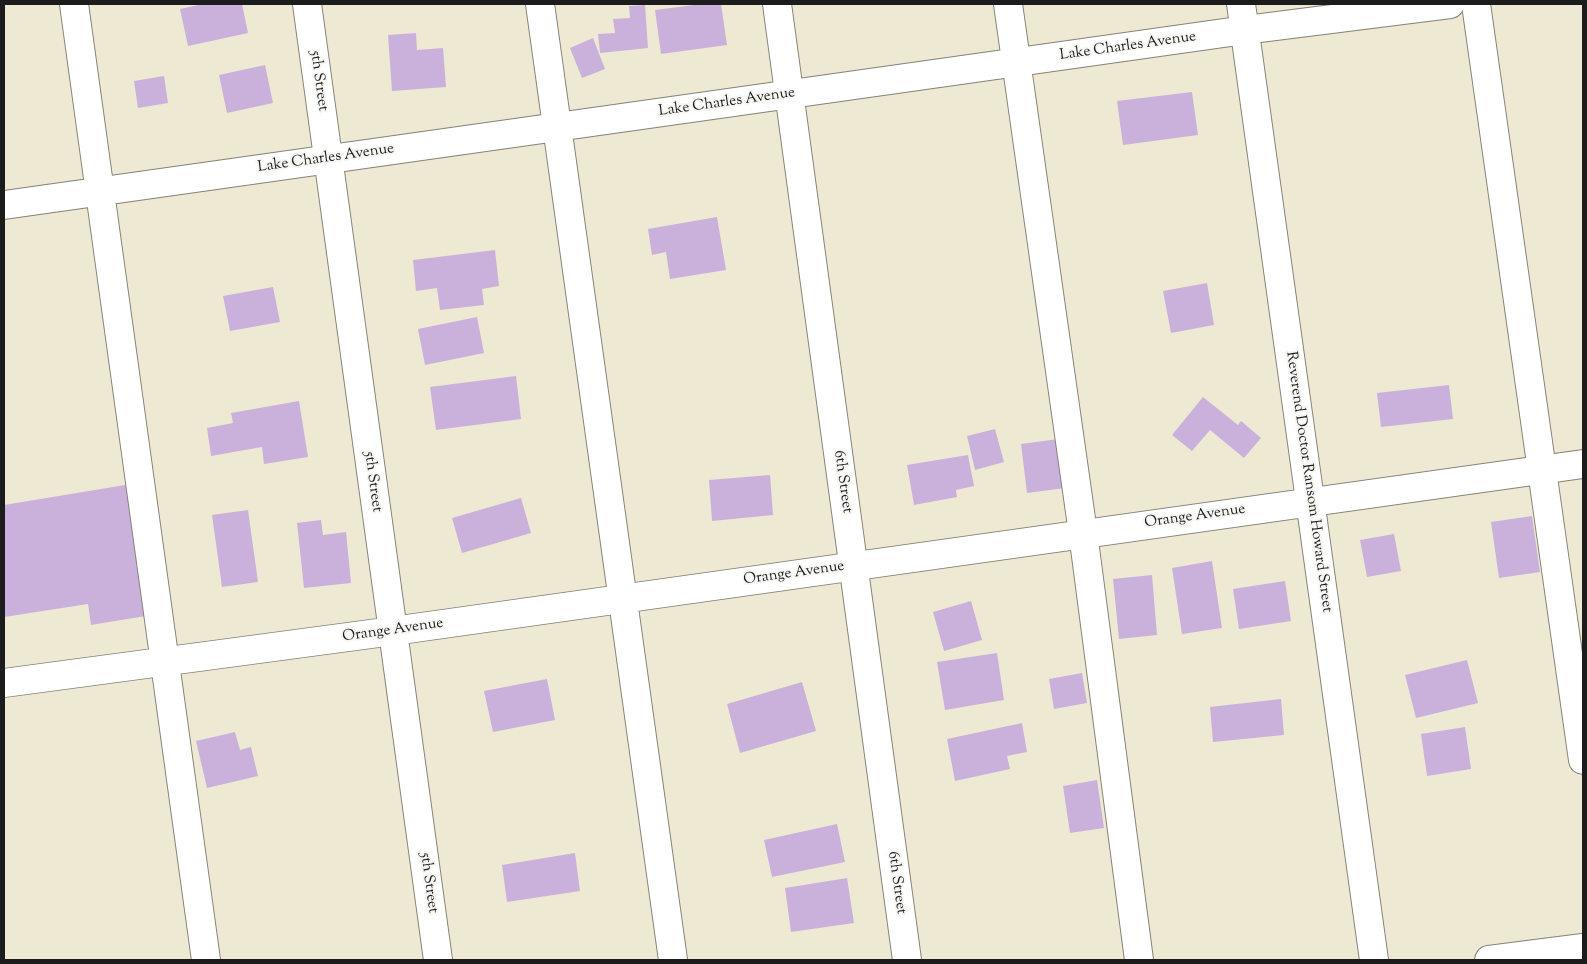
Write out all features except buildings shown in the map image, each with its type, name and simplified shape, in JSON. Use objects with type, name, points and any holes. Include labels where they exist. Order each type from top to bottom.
[{"type":"street","points":[[74,4],[206,960]]},
{"type":"street","name":"5th Street","points":[[307,4],[438,960]]},
{"type":"street","points":[[540,4],[673,960]]},
{"type":"street","name":"6th Street","points":[[776,4],[906,960]]},
{"type":"street","points":[[1008,4],[1083,533],[1139,960]]},
{"type":"street","name":"Reverend Doctor Ransom Howard Street","points":[[1241,4],[1374,960]]},
{"type":"street","name":"Lake Charles Avenue","points":[[4,205],[1245,30],[1450,4]]},
{"type":"street","points":[[1476,4],[1583,760]]},
{"type":"street","name":"Orange Avenue","points":[[4,683],[392,631],[1583,464]]},
{"type":"street","points":[[1489,960],[1583,948]]}]
